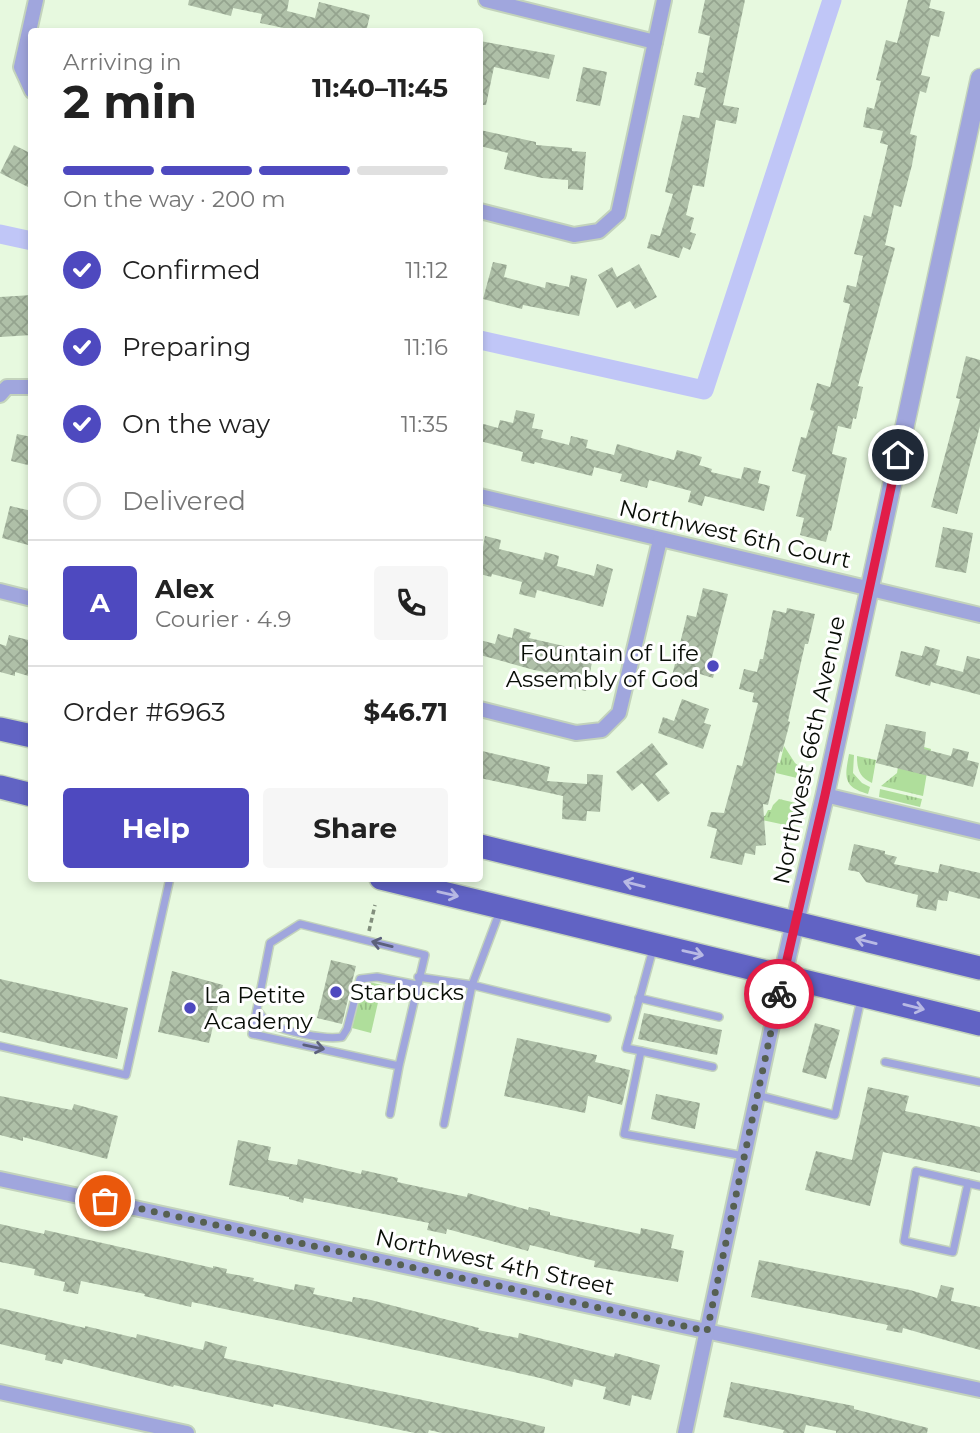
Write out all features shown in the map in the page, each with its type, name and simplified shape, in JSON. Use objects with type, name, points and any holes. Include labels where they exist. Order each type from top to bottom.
[{"type":"main road","points":[[0,729],[28,735]]},
{"type":"main road","points":[[0,787],[28,794]]},
{"type":"main road","points":[[483,847],[980,968]]},
{"type":"main road","points":[[398,882],[980,1024]]},
{"type":"street","points":[[30,28],[36,0]]},
{"type":"street","points":[[486,0],[655,42]]},
{"type":"street","points":[[483,212],[574,234],[599,231],[618,214],[664,0]]},
{"type":"street","points":[[28,36],[21,67],[28,85]]},
{"type":"street","name":"Northwest 66th Avenue","points":[[685,1433],[980,78]]},
{"type":"street","points":[[4,391],[28,388]]},
{"type":"street","name":"Northwest 6th Court","points":[[483,497],[980,615]]},
{"type":"street","points":[[483,710],[576,733],[602,730],[619,713],[660,540]]},
{"type":"street","points":[[0,591],[28,598]]},
{"type":"street","points":[[825,795],[980,832]]},
{"type":"street","name":"Northwest 4th Street","points":[[0,1179],[980,1390]]},
{"type":"street","points":[[0,1392],[187,1433]]},
{"type":"lane","points":[[0,1046],[126,1075],[169,882]]},
{"type":"lane","points":[[444,1125],[472,985],[502,907]]},
{"type":"lane","points":[[390,1114],[398,1066],[425,955],[300,923],[270,943],[252,1034],[398,1066]]},
{"type":"lane","points":[[654,944],[626,1048],[713,1067]]},
{"type":"lane","points":[[257,1010],[266,1021],[281,1028],[332,1039],[342,1037],[347,1029],[360,979],[377,977],[472,985],[607,1018]]},
{"type":"lane","points":[[757,1095],[835,1115],[862,994]]},
{"type":"lane","points":[[639,998],[719,1017]]},
{"type":"lane","points":[[641,1051],[624,1134],[744,1156]]},
{"type":"lane","points":[[885,1062],[980,1082]]},
{"type":"lane","points":[[968,1183],[953,1252],[904,1241],[916,1171],[968,1183],[980,1186]]},
{"type":"path","points":[[368,933],[375,905]]},
{"type":"green space","points":[[784,746],[795,763],[803,769],[801,779],[776,773],[776,769],[754,758],[780,763]]},
{"type":"green space","points":[[924,747],[931,749],[923,796],[881,786],[897,773],[898,767]]},
{"type":"green space","points":[[849,754],[854,755],[853,773],[870,787],[868,794],[854,788],[847,780]]},
{"type":"green space","points":[[857,756],[876,760],[872,783],[860,772]]},
{"type":"green space","points":[[880,789],[922,799],[920,807],[879,797]]},
{"type":"green space","points":[[779,799],[796,803],[790,826],[738,815],[739,810],[765,816]]},
{"type":"green space","points":[[369,982],[382,985],[371,1033],[352,1028],[362,987]]},
{"type":"building","points":[[189,0],[289,0],[287,11],[315,18],[319,2],[370,15],[367,28],[284,28],[260,23],[262,14],[233,8],[231,16],[188,5]]},
{"type":"building","points":[[705,0],[745,0],[723,105],[739,108],[736,124],[716,120],[704,187],[693,185],[686,215],[694,218],[690,232],[696,234],[690,250],[683,247],[679,258],[647,248],[651,234],[660,236],[673,194],[665,192],[683,115],[699,118],[706,88],[694,85],[697,72],[703,73],[710,36],[698,33]]},
{"type":"building","points":[[908,0],[931,0],[929,8],[945,12],[939,37],[931,35],[921,75],[930,77],[926,93],[920,91],[910,134],[917,136],[912,165],[901,207],[894,205],[885,245],[895,248],[858,386],[863,387],[856,419],[853,418],[851,429],[838,426],[832,454],[847,458],[831,531],[829,530],[826,542],[800,535],[804,518],[796,516],[806,475],[792,471],[801,437],[806,438],[814,411],[810,410],[817,383],[830,387],[850,304],[843,302],[847,285],[856,287],[863,256],[854,254],[864,215],[871,217],[888,145],[880,143],[883,131],[863,127],[867,107],[874,109],[881,81],[876,80],[886,40],[897,43]]},
{"type":"building","points":[[483,42],[555,55],[549,79],[494,67],[486,105],[483,105]]},
{"type":"building","points":[[583,67],[607,72],[600,106],[576,101]]},
{"type":"building","points":[[483,131],[536,142],[536,145],[586,152],[583,190],[568,189],[568,180],[542,178],[504,169],[508,153],[483,147]]},
{"type":"building","points":[[14,145],[28,152],[28,187],[0,173]]},
{"type":"building","points":[[493,262],[507,265],[504,277],[545,288],[546,282],[569,287],[571,275],[587,279],[579,316],[523,305],[522,309],[483,299]]},
{"type":"building","points":[[639,264],[657,297],[635,309],[630,301],[617,308],[598,275],[612,267],[617,277]]},
{"type":"building","points":[[28,295],[28,335],[0,337],[0,297]]},
{"type":"building","points":[[966,356],[980,360],[980,426],[957,514],[931,507],[960,399],[956,398]]},
{"type":"building","points":[[516,410],[535,414],[532,428],[543,430],[541,438],[569,445],[571,436],[588,440],[586,448],[614,455],[617,444],[674,460],[677,450],[702,457],[699,465],[712,469],[711,472],[741,479],[744,467],[761,471],[758,483],[770,486],[764,511],[705,496],[702,506],[688,502],[691,491],[649,480],[647,488],[620,481],[622,474],[594,467],[592,476],[521,461],[523,452],[483,442],[483,424],[498,428],[500,420],[513,423]]},
{"type":"building","points":[[17,434],[28,436],[28,465],[11,461]]},
{"type":"building","points":[[10,506],[28,510],[28,545],[2,538]]},
{"type":"building","points":[[943,527],[973,533],[966,573],[935,567]]},
{"type":"building","points":[[485,536],[501,540],[499,549],[543,560],[545,552],[559,556],[557,566],[594,576],[597,564],[613,569],[603,607],[537,590],[535,598],[519,594],[522,582],[492,574],[491,577],[483,575]]},
{"type":"building","points":[[703,588],[728,594],[711,661],[717,662],[713,678],[700,674],[697,686],[671,680],[687,615],[696,617]]},
{"type":"building","points":[[787,608],[815,614],[808,644],[805,644],[788,721],[790,722],[782,752],[780,751],[768,805],[763,804],[766,845],[756,846],[755,855],[745,853],[742,865],[710,858],[717,829],[707,826],[711,812],[724,813],[737,765],[742,766],[758,703],[752,702],[754,693],[739,689],[744,669],[757,672],[760,659],[763,659],[773,610],[786,613]]},
{"type":"building","points":[[514,628],[531,633],[529,638],[594,653],[586,691],[572,688],[574,677],[534,670],[483,656],[483,641],[495,644],[498,634],[512,638]]},
{"type":"building","points":[[9,635],[28,640],[28,676],[0,672],[0,644],[6,646]]},
{"type":"building","points":[[925,646],[940,650],[936,665],[963,672],[967,656],[980,659],[980,695],[931,682],[930,686],[895,676],[901,651],[922,656]]},
{"type":"building","points":[[682,699],[709,709],[704,723],[711,725],[703,749],[658,733],[663,717],[674,721]]},
{"type":"building","points":[[886,724],[926,732],[924,749],[951,756],[953,748],[969,752],[967,760],[979,763],[973,787],[876,763]]},
{"type":"building","points":[[652,743],[668,764],[655,774],[670,793],[658,802],[642,783],[632,791],[616,772]]},
{"type":"building","points":[[483,751],[550,767],[547,781],[587,784],[587,774],[603,775],[600,812],[587,811],[586,821],[562,819],[563,796],[483,779]]},
{"type":"building","points":[[854,844],[885,851],[885,854],[897,857],[894,864],[938,873],[940,864],[980,873],[980,899],[949,891],[947,901],[938,900],[936,911],[916,907],[918,895],[866,882],[859,872],[848,870]]},
{"type":"building","name":"Starbucks","points":[[331,960],[356,966],[342,1024],[317,1018]]},
{"type":"building","name":"La Petite Academy","points":[[172,971],[223,985],[209,1043],[158,1032]]},
{"type":"building","points":[[0,979],[128,1008],[117,1059],[0,1032]]},
{"type":"building","points":[[644,1013],[722,1030],[717,1055],[638,1039]]},
{"type":"building","points":[[815,1023],[840,1030],[826,1079],[802,1072]]},
{"type":"building","points":[[517,1038],[597,1055],[595,1062],[630,1070],[622,1105],[588,1096],[585,1113],[504,1096]]},
{"type":"building","points":[[868,1087],[909,1096],[905,1111],[980,1127],[980,1173],[883,1152],[870,1206],[805,1190],[816,1151],[852,1160]]},
{"type":"building","points":[[656,1094],[700,1103],[695,1129],[651,1119]]},
{"type":"building","points":[[0,1096],[72,1110],[74,1104],[118,1116],[107,1159],[23,1137],[23,1141],[0,1135]]},
{"type":"building","points":[[238,1140],[271,1147],[268,1160],[297,1165],[298,1159],[361,1174],[362,1170],[398,1178],[397,1182],[467,1197],[468,1193],[528,1210],[529,1207],[550,1212],[550,1215],[640,1234],[641,1228],[674,1235],[671,1248],[684,1251],[678,1282],[594,1267],[595,1261],[530,1245],[528,1251],[447,1229],[446,1234],[427,1230],[429,1223],[304,1198],[303,1203],[289,1197],[229,1185]]},
{"type":"building","points":[[0,1224],[44,1234],[45,1230],[227,1269],[226,1273],[294,1290],[295,1284],[315,1288],[313,1294],[352,1302],[353,1297],[371,1300],[479,1328],[478,1330],[518,1338],[519,1333],[614,1357],[615,1353],[660,1365],[651,1400],[632,1395],[630,1406],[603,1399],[606,1387],[574,1379],[572,1387],[361,1338],[192,1302],[191,1307],[81,1281],[78,1294],[63,1291],[65,1282],[34,1275],[35,1269],[0,1262]]},
{"type":"building","points":[[759,1260],[910,1290],[937,1298],[941,1285],[954,1288],[951,1301],[980,1307],[980,1350],[903,1328],[902,1333],[886,1330],[888,1325],[751,1297]]},
{"type":"building","points":[[0,1308],[85,1328],[136,1338],[137,1334],[203,1350],[205,1341],[227,1347],[224,1358],[517,1420],[545,1427],[544,1433],[442,1433],[429,1430],[428,1433],[415,1433],[274,1404],[273,1407],[174,1385],[173,1387],[64,1359],[62,1364],[45,1360],[46,1355],[0,1344]]},
{"type":"building","points":[[731,1382],[854,1406],[854,1409],[928,1428],[927,1433],[836,1433],[806,1425],[804,1433],[783,1433],[784,1430],[723,1417]]},
{"type":"waterway","points":[[483,341],[704,390],[832,0]]},
{"type":"waterway","points":[[0,234],[28,240]]},
{"type":"way so far","points":[[105,1201],[707,1331],[779,994]]},
{"type":"place","name":"Fountain of Life Assembly of God","points":[[713,666]]},
{"type":"place","name":"Starbucks","points":[[336,992]]},
{"type":"place","name":"La Petite Academy","points":[[190,1008]]},
{"type":"route","points":[[779,994],[898,455]]}]
